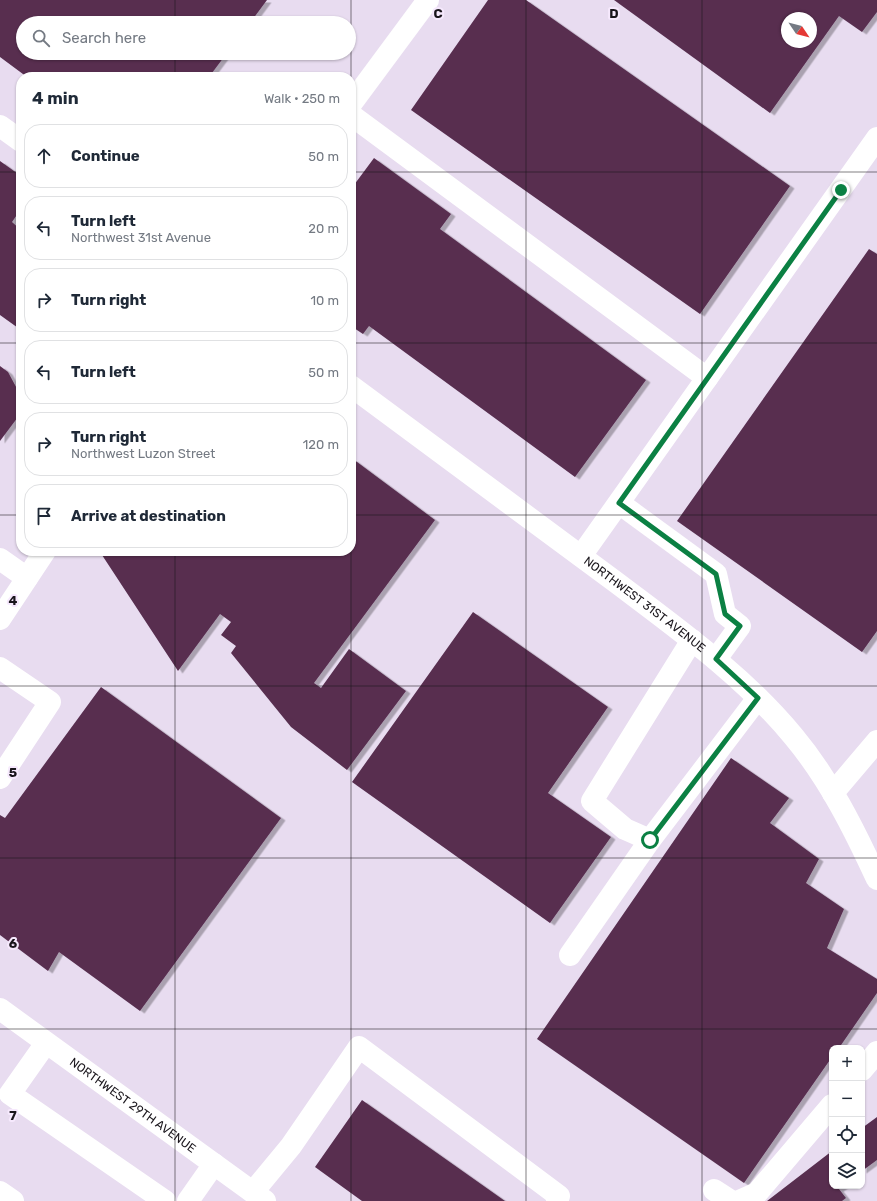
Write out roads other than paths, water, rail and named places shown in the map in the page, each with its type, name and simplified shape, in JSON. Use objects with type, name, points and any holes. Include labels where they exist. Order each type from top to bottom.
[{"type":"street","points":[[356,97],[428,0]]},
{"type":"street","points":[[356,119],[707,378]]},
{"type":"street","points":[[0,126],[16,137]]},
{"type":"street","points":[[581,556],[877,138]]},
{"type":"street","name":"NORTHWEST 31ST AVENUE","points":[[356,390],[692,640],[716,659],[758,698],[793,736],[814,764],[833,793],[854,830],[877,879]]},
{"type":"street","points":[[619,503],[716,574],[725,614],[740,626],[716,659]]},
{"type":"street","points":[[0,619],[42,556]]},
{"type":"street","points":[[0,559],[27,578]]},
{"type":"street","points":[[650,840],[625,829],[592,801],[692,640]]},
{"type":"street","points":[[0,668],[50,702],[0,778]]},
{"type":"street","points":[[570,955],[650,840],[758,698]]},
{"type":"street","points":[[833,793],[877,741]]},
{"type":"street","name":"NORTHWEST 29TH AVENUE","points":[[0,1009],[259,1197]]},
{"type":"street","points":[[46,1043],[10,1094],[165,1201]]},
{"type":"street","points":[[259,1197],[290,1146],[359,1047],[558,1198]]},
{"type":"street","points":[[865,1066],[877,1052]]},
{"type":"street","points":[[739,1201],[757,1193],[829,1109]]},
{"type":"street","points":[[188,1201],[214,1164]]},
{"type":"street","points":[[0,1192],[13,1201]]}]
